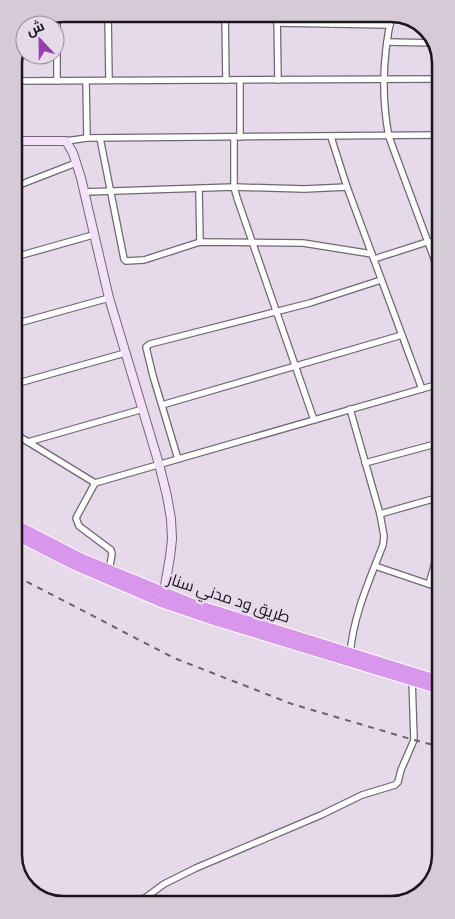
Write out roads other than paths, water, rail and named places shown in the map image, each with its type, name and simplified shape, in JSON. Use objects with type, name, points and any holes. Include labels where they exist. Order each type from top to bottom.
[{"type":"highway","name":"طريق ود مدني سنار","points":[[22,528],[162,598]]},
{"type":"highway","name":"طريق ود مدني سنار","points":[[22,537],[77,566],[162,598],[219,613],[349,657],[413,676],[432,680]]},
{"type":"highway","name":"طريق ود مدني سنار","points":[[413,676],[432,685]]},
{"type":"street","points":[[108,23],[110,80]]},
{"type":"street","points":[[225,23],[226,80]]},
{"type":"street","points":[[278,80],[277,23],[390,25],[384,78],[389,137],[432,256]]},
{"type":"street","points":[[387,42],[427,43]]},
{"type":"street","points":[[57,65],[57,81]]},
{"type":"street","points":[[23,81],[432,79]]},
{"type":"street","points":[[240,80],[234,188],[314,420]]},
{"type":"street","points":[[86,81],[87,138]]},
{"type":"street","points":[[23,141],[66,141],[87,138],[432,136]]},
{"type":"street","points":[[331,137],[347,187],[422,389]]},
{"type":"street","points":[[100,138],[124,259],[126,261],[144,260],[200,242],[303,243],[373,257],[432,242]]},
{"type":"street","points":[[66,141],[76,163],[109,298],[159,464],[171,519],[172,539],[170,557],[162,598]]},
{"type":"street","points":[[23,184],[76,163]]},
{"type":"street","points":[[84,192],[199,188],[304,189],[347,187]]},
{"type":"street","points":[[199,188],[200,242]]},
{"type":"street","points":[[23,254],[94,235]]},
{"type":"street","points":[[178,459],[148,360],[146,346],[183,334],[277,312],[381,280]]},
{"type":"street","points":[[23,322],[109,298]]},
{"type":"street","points":[[162,405],[402,335]]},
{"type":"street","points":[[23,382],[125,353]]},
{"type":"street","points":[[109,570],[111,550],[79,526],[76,518],[94,483],[432,386]]},
{"type":"street","points":[[28,442],[143,409]]},
{"type":"street","points":[[349,657],[359,608],[383,545],[384,536],[380,514],[350,409]]},
{"type":"street","points":[[23,438],[94,483]]},
{"type":"street","points":[[365,463],[432,445]]},
{"type":"street","points":[[380,514],[432,499]]},
{"type":"street","points":[[375,566],[432,585]]},
{"type":"street","points":[[429,584],[432,573]]},
{"type":"street","points":[[148,896],[164,884],[196,868],[321,815],[362,795],[395,785],[398,782],[414,740],[413,676]]},
{"type":"railway","points":[[22,579],[174,658],[292,704],[432,745]]}]
